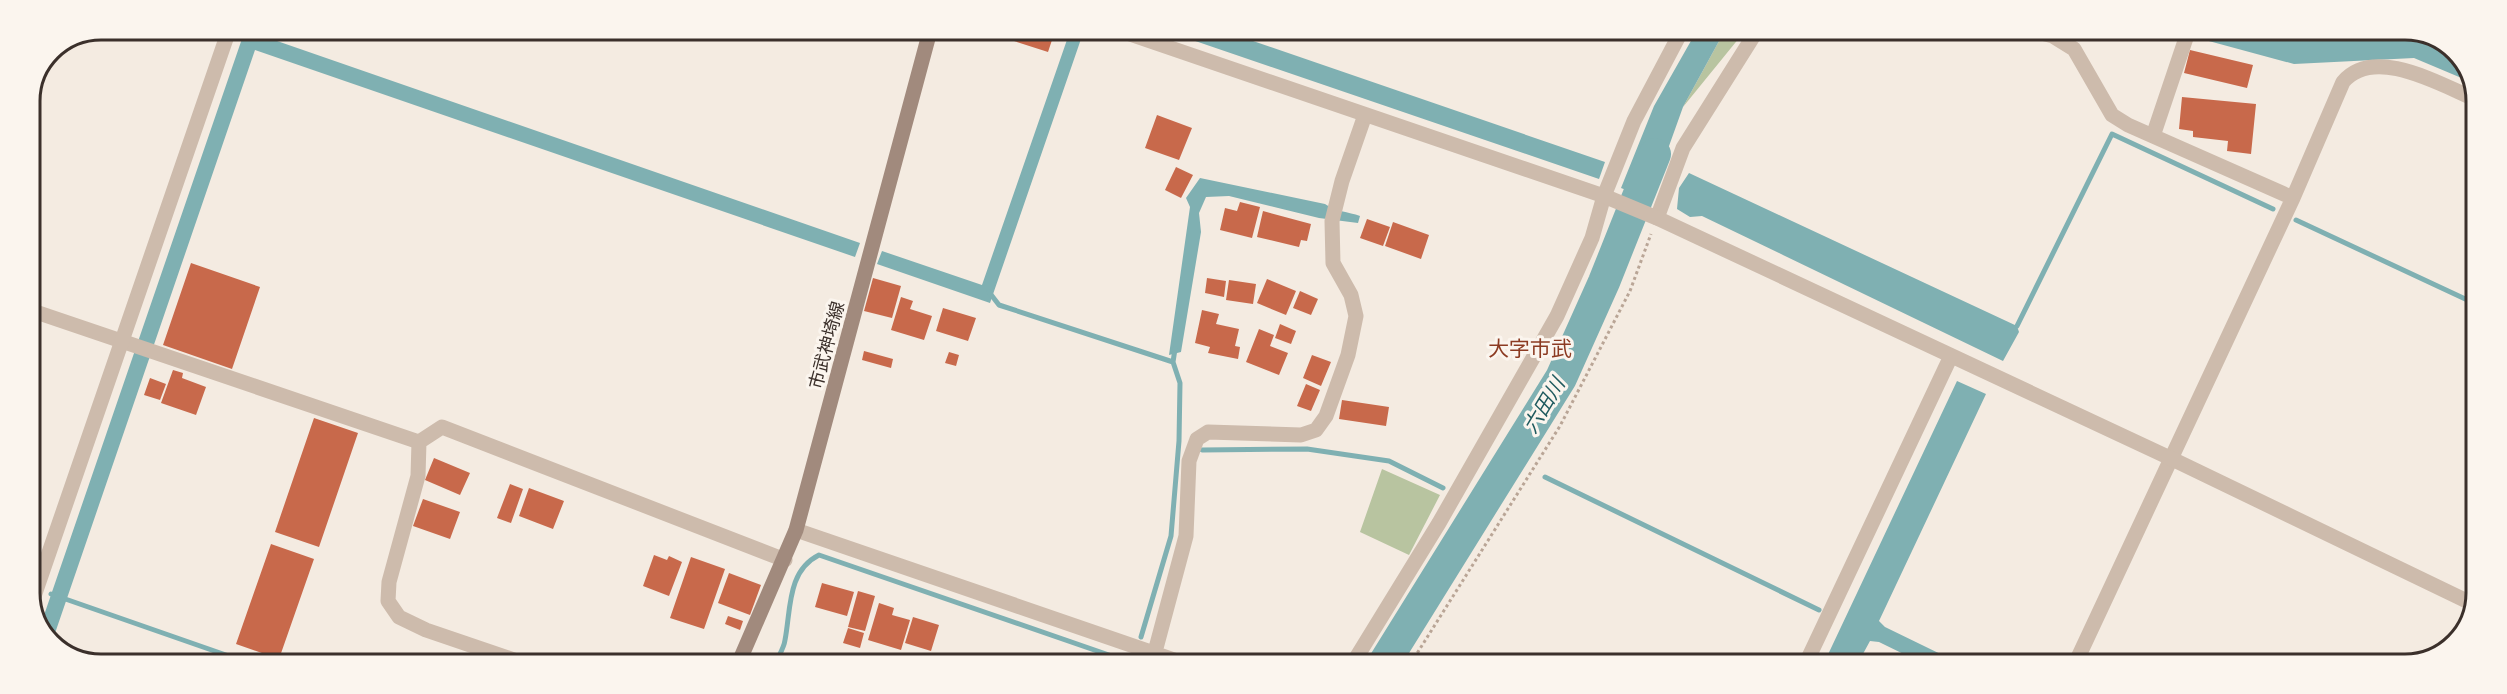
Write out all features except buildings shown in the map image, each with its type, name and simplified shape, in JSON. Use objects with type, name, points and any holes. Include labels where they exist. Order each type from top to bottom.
[{"type":"main road","name":"市武神埼線","points":[[743,654],[796,530],[928,40]]},
{"type":"street","points":[[41,577],[126,342],[226,40]]},
{"type":"street","points":[[1147,40],[1604,196],[1657,218],[2170,458],[2466,601]]},
{"type":"street","points":[[1359,654],[1439,524],[1557,316],[1592,238],[1604,196],[1634,121],[1677,40]]},
{"type":"street","points":[[1657,218],[1683,148],[1751,40]]},
{"type":"street","points":[[2059,40],[2074,49],[2112,114],[2153,136],[2293,198]]},
{"type":"street","points":[[2153,136],[2185,40]]},
{"type":"street","points":[[2080,654],[2293,198],[2343,82],[2351,72],[2364,68],[2397,68],[2466,95]]},
{"type":"street","points":[[1154,654],[1186,536],[1189,461],[1197,439],[1208,432],[1301,435],[1316,430],[1326,416],[1348,355],[1356,316],[1351,295],[1333,263],[1333,214],[1365,115]]},
{"type":"street","points":[[40,313],[419,442]]},
{"type":"street","points":[[1810,654],[1951,356]]},
{"type":"street","points":[[419,442],[442,427],[785,560]]},
{"type":"street","points":[[419,442],[418,476],[389,582],[388,601],[399,617],[426,630],[496,654]]},
{"type":"street","points":[[796,530],[1142,654]]},
{"type":"path","points":[[1417,654],[1560,426],[1630,291],[1657,218]]},
{"type":"green space","points":[[1720,40],[1737,40],[1683,107]]},
{"type":"green space","points":[[1382,469],[1440,495],[1409,555],[1360,532]]},
{"type":"water","points":[[242,40],[274,40],[860,243],[855,257],[255,50],[55,632],[45,613]]},
{"type":"water","points":[[1067,40],[1081,40],[990,303],[877,264],[882,251],[982,285]]},
{"type":"water","points":[[1192,40],[1250,40],[1605,162],[1599,179]]},
{"type":"water","points":[[1691,40],[1720,40],[1683,107],[1650,199],[1621,188],[1654,106]]},
{"type":"water","points":[[2205,40],[2413,41],[2429,45],[2446,56],[2462,78],[2414,58],[2294,64]]},
{"type":"water","points":[[1689,173],[2017,326],[2019,332],[2003,361],[1702,216],[1690,217],[1677,209],[1679,188]]},
{"type":"water","points":[[1200,178],[1325,204],[1360,216],[1358,223],[1319,218],[1229,196],[1206,197],[1199,213],[1201,232],[1181,352],[1169,355],[1190,207],[1186,198]]},
{"type":"water","points":[[1957,381],[1986,394],[1879,621],[1885,627],[1940,654],[1904,654],[1879,642],[1870,641],[1863,654],[1828,654]]},
{"type":"water","points":[[1408,611],[1422,613],[1398,654],[1382,654]]},
{"type":"waterway","points":[[2017,326],[2112,134],[2273,209]]},
{"type":"waterway","name":"六田川","points":[[1390,654],[1561,378],[1604,282],[1655,154]]},
{"type":"waterway","points":[[2296,220],[2466,299]]},
{"type":"waterway","points":[[989,292],[999,305],[1173,362]]},
{"type":"waterway","points":[[1141,637],[1171,536],[1179,441],[1180,383],[1173,362],[1175,349]]},
{"type":"waterway","points":[[1202,450],[1307,449],[1389,461],[1443,488]]},
{"type":"waterway","points":[[1545,477],[1819,610]]},
{"type":"waterway","points":[[780,654],[796,581],[801,571],[819,555],[1106,654]]},
{"type":"waterway","points":[[51,594],[223,654]]},
{"type":"district","name":"大字市武","points":[[1530,347]]}]
